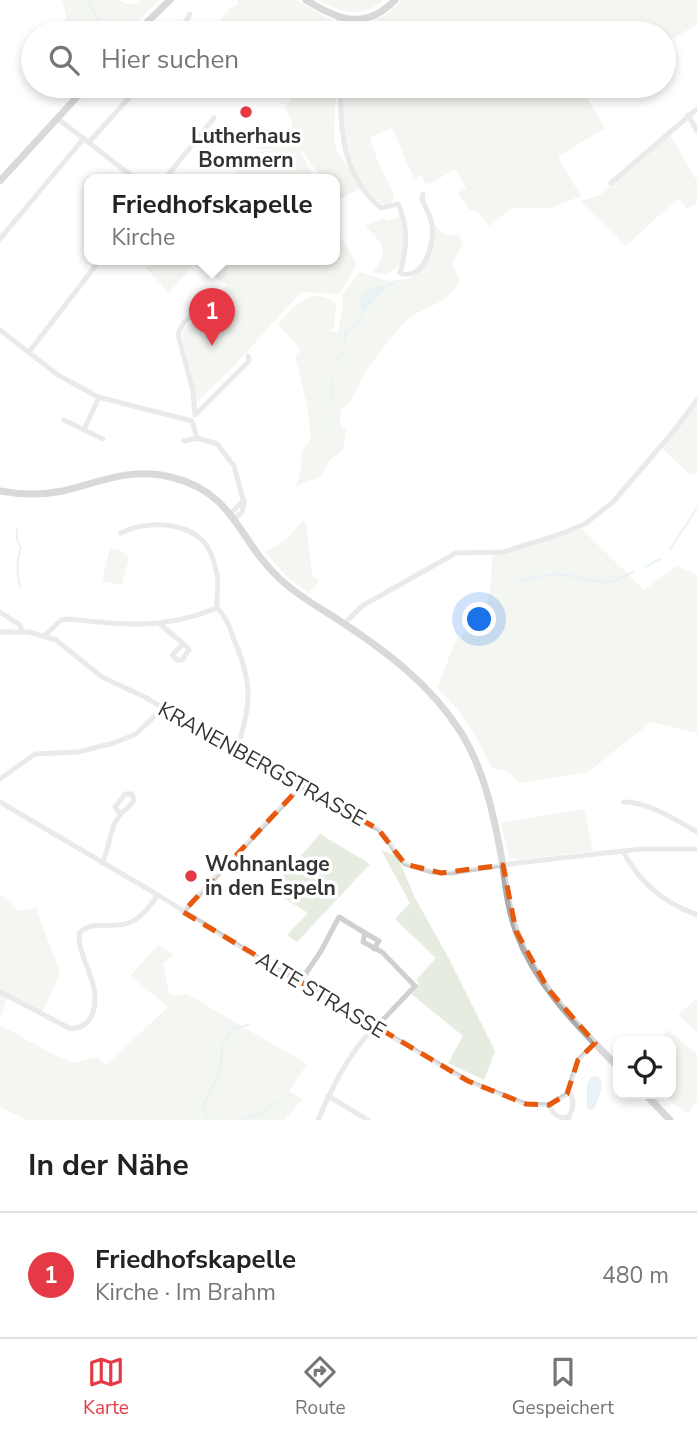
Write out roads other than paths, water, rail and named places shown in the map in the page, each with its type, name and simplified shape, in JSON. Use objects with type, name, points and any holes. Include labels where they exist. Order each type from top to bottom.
[{"type":"main road","points":[[148,21],[170,0]]},
{"type":"main road","points":[[306,0],[339,17],[357,20],[369,18],[395,0]]},
{"type":"main road","points":[[0,181],[76,98]]},
{"type":"main road","points":[[0,491],[31,495],[51,493],[117,475],[146,473],[173,477],[188,483],[208,493],[233,516],[277,577],[412,674],[439,702],[461,732],[485,788],[516,931],[530,960],[555,1000],[613,1061]]},
{"type":"main road","points":[[650,1099],[670,1120]]},
{"type":"street","points":[[186,21],[190,14]]},
{"type":"street","points":[[0,239],[86,140],[128,98]]},
{"type":"street","points":[[341,98],[341,126],[347,161],[354,175],[376,204],[381,208],[396,205],[402,214],[407,238],[400,273],[411,275],[422,265],[432,245],[432,225],[422,199],[423,194]]},
{"type":"street","points":[[611,183],[697,108]]},
{"type":"street","points":[[688,115],[697,131]]},
{"type":"street","points":[[57,118],[128,174]]},
{"type":"street","points":[[169,174],[214,118]]},
{"type":"street","points":[[29,352],[96,265]]},
{"type":"street","points":[[196,313],[184,323],[178,334],[192,391],[197,438]]},
{"type":"street","points":[[0,330],[63,379],[99,397],[193,418]]},
{"type":"street","points":[[193,418],[249,361],[248,356]]},
{"type":"street","points":[[84,430],[99,397]]},
{"type":"street","points":[[344,624],[362,606],[456,553],[503,552],[585,524],[613,502],[697,400]]},
{"type":"street","points":[[64,420],[103,439]]},
{"type":"street","points":[[184,441],[197,438],[217,444],[226,452],[234,466],[244,500],[242,512],[233,516]]},
{"type":"street","points":[[121,533],[148,526],[170,526],[200,538],[206,546],[216,569],[216,608],[224,615],[241,654],[249,683],[246,719],[237,751]]},
{"type":"street","points":[[44,636],[61,620],[137,626],[160,624],[216,608]]},
{"type":"street","name":"KRANENBERGSTRASSE","points":[[0,612],[20,625],[22,631]]},
{"type":"street","points":[[160,624],[183,644]]},
{"type":"street","name":"KRANENBERGSTRASSE","points":[[0,632],[22,631],[44,636],[67,647],[102,677],[145,697],[311,791],[348,815],[378,829],[405,864],[442,873],[649,848],[697,849]]},
{"type":"street","points":[[0,779],[35,754],[78,751],[114,743],[136,734],[162,709]]},
{"type":"street","points":[[183,912],[301,786]]},
{"type":"street","name":"ALTE STRASSE","points":[[0,802],[468,1081],[526,1104],[549,1105],[555,1114],[568,1119],[573,1108],[572,1097],[568,1091],[578,1060],[595,1043]]},
{"type":"street","points":[[624,802],[652,809],[697,832]]},
{"type":"street","points":[[102,863],[113,823],[123,812]]},
{"type":"street","points":[[623,851],[652,889],[676,906],[697,915]]},
{"type":"street","points":[[0,992],[69,1028],[79,1028],[88,1022],[95,1000],[87,962],[78,941],[80,932],[89,927],[113,926],[134,921],[158,895]]},
{"type":"street","points":[[300,982],[339,917],[365,933],[363,943],[382,952],[415,986],[350,1055],[318,1120]]},
{"type":"street","points":[[549,1105],[561,1099],[568,1091]]},
{"type":"street","points":[[328,1096],[368,1120]]},
{"type":"water","points":[[387,285],[363,313],[361,300],[365,292]]},
{"type":"water","points":[[591,1077],[601,1079],[602,1088],[595,1108],[590,1110],[587,1107],[587,1084]]},
{"type":"waterway","points":[[89,0],[99,21]]},
{"type":"waterway","points":[[387,285],[394,284]]},
{"type":"waterway","points":[[345,342],[345,332],[356,325],[363,313]]},
{"type":"waterway","points":[[337,362],[343,353]]},
{"type":"waterway","points":[[331,378],[333,403]]},
{"type":"waterway","points":[[331,422],[332,426]]},
{"type":"waterway","points":[[670,549],[697,508]]},
{"type":"waterway","points":[[17,529],[21,548],[18,557],[20,587]]},
{"type":"waterway","points":[[645,567],[660,559]]},
{"type":"waterway","points":[[517,581],[560,575],[607,582],[634,571]]},
{"type":"waterway","points":[[210,1120],[204,1112],[204,1103],[221,1069],[222,1045],[232,1030],[248,1025]]},
{"type":"waterway","points":[[241,1120],[260,1114],[282,1100]]},
{"type":"place","name":"Lutherhaus Bommern","points":[[246,112]]},
{"type":"place","name":"Friedhofskapelle","points":[[212,346]]},
{"type":"place","name":"Wohnanlage in den Espeln","points":[[191,876]]}]
